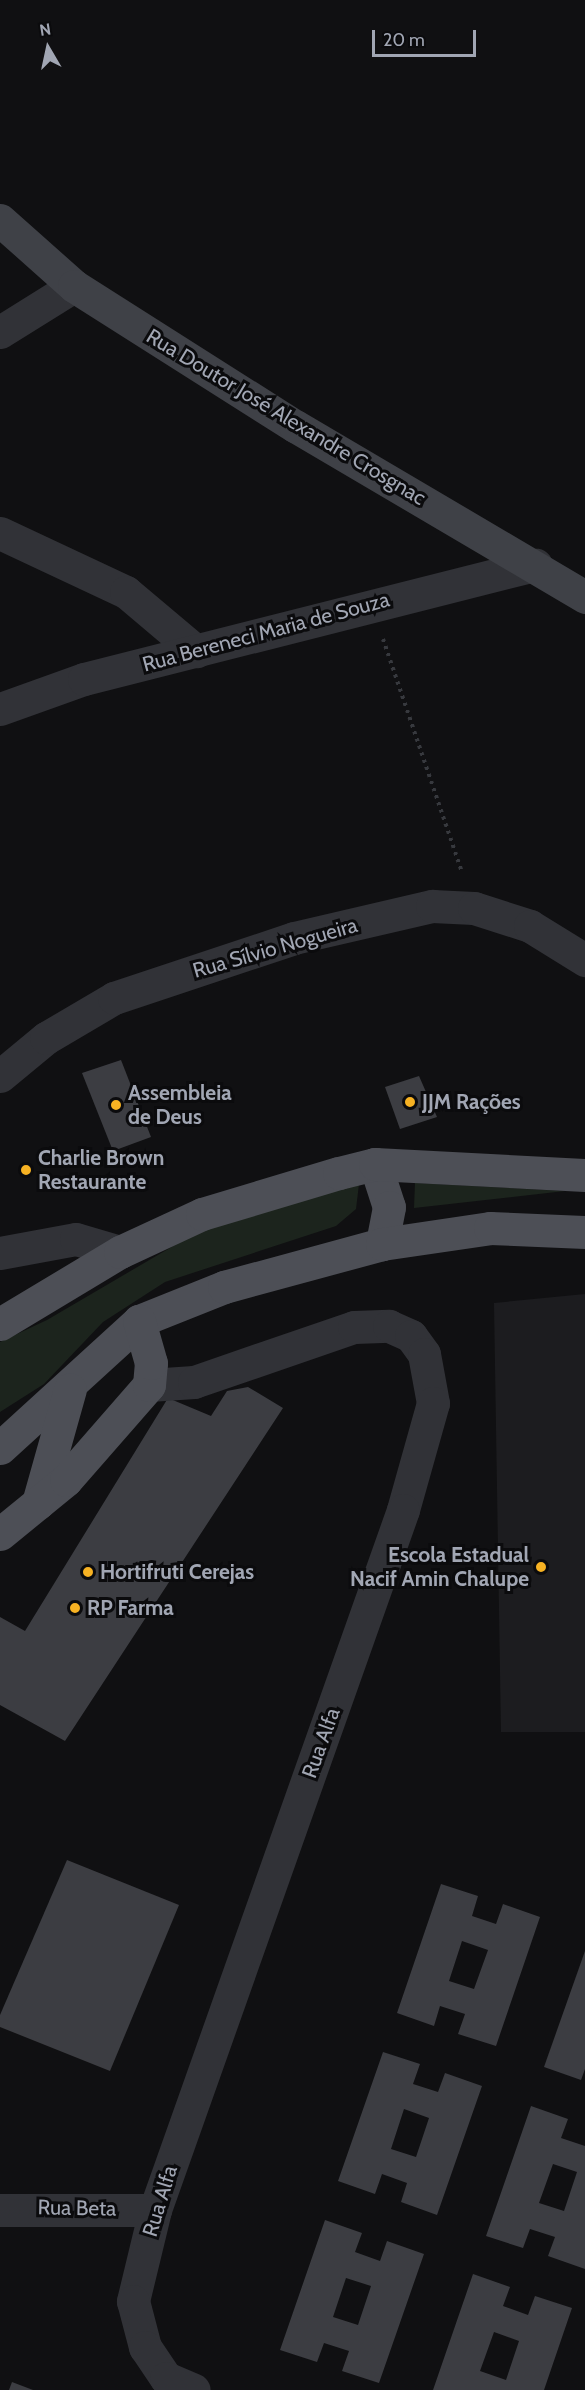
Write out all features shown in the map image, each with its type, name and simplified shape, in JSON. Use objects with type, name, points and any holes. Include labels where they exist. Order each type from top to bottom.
[{"type":"main road","name":"Rua Doutor José Alexandre Crosgnac","points":[[0,219],[74,286],[295,426],[536,565],[585,597]]},
{"type":"main road","points":[[0,1324],[120,1252],[202,1214],[375,1164],[585,1175]]},
{"type":"main road","points":[[375,1164],[389,1207],[382,1244]]},
{"type":"main road","points":[[0,1448],[70,1387],[140,1321],[224,1287],[382,1244],[489,1228],[585,1232]]},
{"type":"main road","points":[[0,1534],[38,1503],[105,1440],[149,1385],[152,1363],[140,1321]]},
{"type":"main road","points":[[38,1503],[70,1387]]},
{"type":"street","points":[[0,332],[74,286]]},
{"type":"street","points":[[0,533],[126,592],[196,651]]},
{"type":"street","name":"Rua Bereneci Maria de Souza","points":[[0,709],[74,682],[371,604],[536,565]]},
{"type":"street","name":"Rua Sílvio Nogueira","points":[[0,1076],[46,1038],[114,998],[294,938],[432,906],[474,908],[580,952]]},
{"type":"street","points":[[0,1253],[76,1239],[120,1252]]},
{"type":"street","name":"Rua Alfa","points":[[149,1385],[194,1382],[354,1328],[389,1326],[411,1336],[424,1354],[433,1403],[403,1510],[155,2210],[134,2301],[145,2347],[166,2378],[194,2390]]},
{"type":"street","name":"Rua Beta","points":[[0,2210],[155,2210]]},
{"type":"path","points":[[371,604],[474,908]]},
{"type":"shaded area","points":[[415,1183],[565,1191],[414,1208]]},
{"type":"shaded area","points":[[359,1184],[356,1209],[336,1226],[165,1282],[103,1322],[44,1384],[0,1412],[0,1342],[47,1320],[221,1218]]},
{"type":"shaded area","name":"Escola Estadual Nacif Amin Chalupe","points":[[585,1294],[585,1732],[501,1732],[494,1303]]},
{"type":"building","name":"Assembleia de Deus","points":[[121,1060],[151,1137],[113,1151],[82,1073]]},
{"type":"building","name":"JJM Rações","points":[[419,1076],[437,1117],[400,1129],[385,1087]]},
{"type":"building","points":[[248,1387],[283,1408],[65,1741],[0,1705],[0,1617],[25,1631],[168,1398],[211,1416],[227,1391]]},
{"type":"building","points":[[67,1860],[179,1905],[110,2071],[0,2027],[0,2015]]},
{"type":"building","points":[[441,1884],[478,1896],[472,1916],[496,1924],[503,1904],[540,1917],[496,2046],[458,2034],[465,2014],[440,2006],[434,2026],[397,2013]],"holes":[[[462,1941],[488,1950],[474,1989],[449,1981]]]},
{"type":"building","points":[[585,1951],[585,2069],[581,2080],[544,2067]]},
{"type":"building","points":[[383,2052],[420,2064],[413,2084],[438,2092],[445,2073],[482,2086],[437,2215],[401,2202],[407,2183],[382,2174],[375,2194],[338,2181]],"holes":[[[404,2109],[429,2118],[416,2157],[391,2149]]]},
{"type":"building","points":[[531,2106],[568,2119],[561,2138],[585,2146],[585,2269],[548,2256],[555,2237],[530,2229],[523,2248],[486,2236]],"holes":[[[553,2164],[577,2172],[564,2211],[539,2203]]]},
{"type":"building","points":[[325,2220],[362,2233],[355,2252],[380,2261],[387,2241],[424,2254],[379,2383],[342,2371],[349,2351],[324,2343],[317,2362],[280,2350]],"holes":[[[346,2278],[371,2286],[358,2325],[333,2317]]]},
{"type":"building","points":[[473,2274],[510,2287],[503,2306],[528,2315],[535,2296],[572,2308],[544,2390],[433,2390]],"holes":[[[494,2332],[519,2341],[506,2380],[480,2371]]]},
{"type":"building","points":[[12,2382],[33,2390],[9,2390]]},
{"type":"place","name":"JJM Rações","points":[[410,1102]]},
{"type":"place","name":"Assembleia de Deus","points":[[116,1105]]},
{"type":"place","name":"Charlie Brown Restaurante","points":[[26,1170]]},
{"type":"place","name":"Escola Estadual Nacif Amin Chalupe","points":[[541,1567]]},
{"type":"place","name":"Hortifruti Cerejas","points":[[88,1572]]},
{"type":"place","name":"RP Farma","points":[[75,1608]]}]
